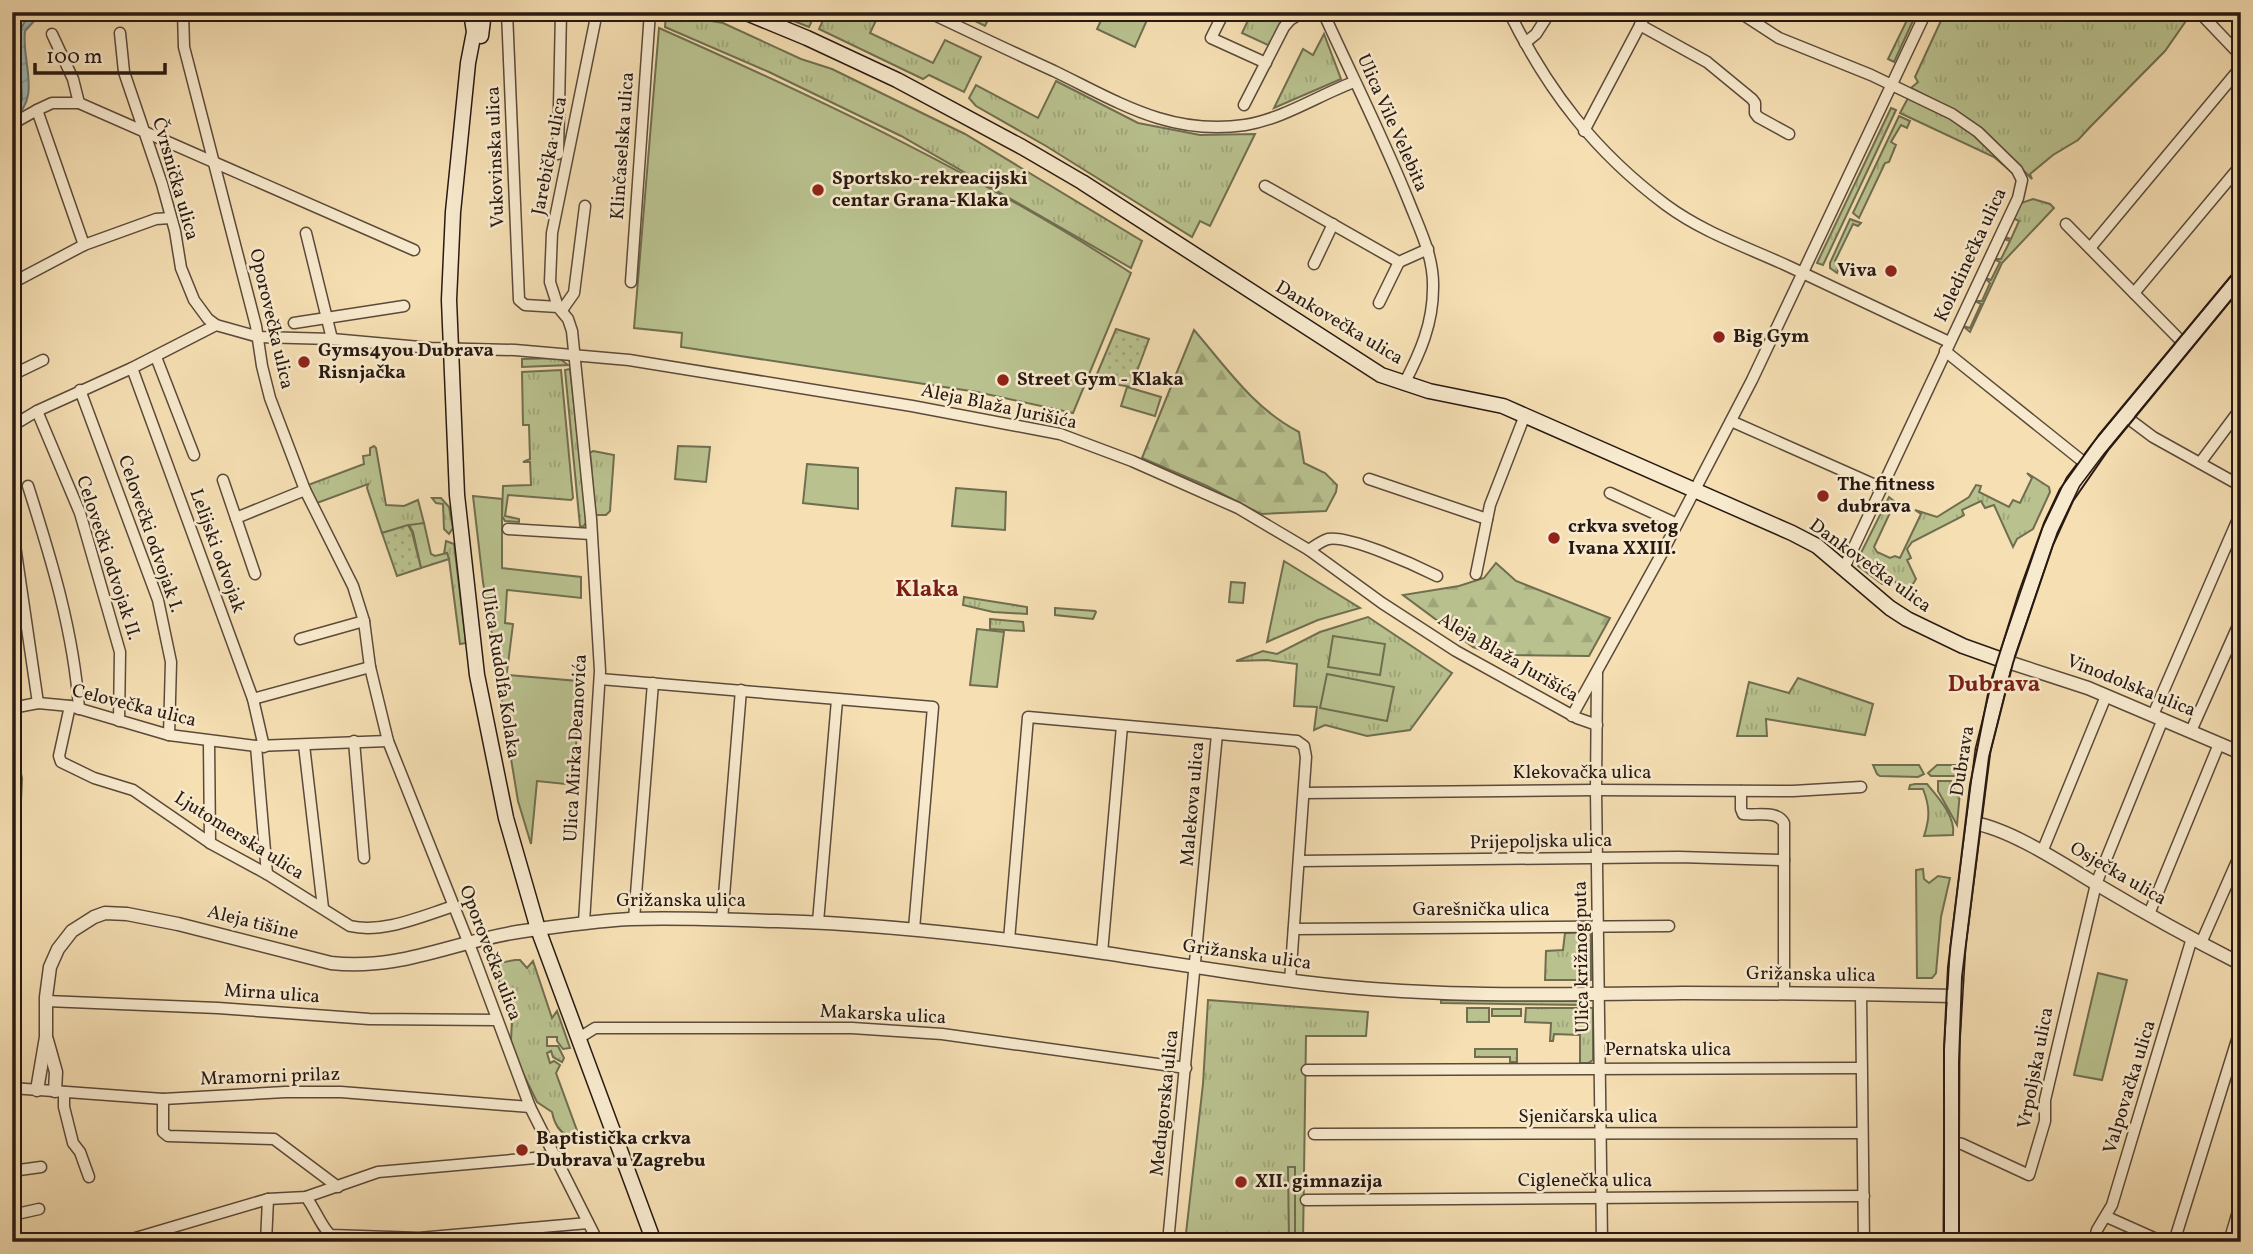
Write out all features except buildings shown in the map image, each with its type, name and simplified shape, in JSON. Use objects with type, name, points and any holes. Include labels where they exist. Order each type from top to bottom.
[{"type":"main road","points":[[461,12],[470,56]]},
{"type":"main road","name":"Ulica Rudolfa Kolaka","points":[[471,12],[474,32],[451,242],[449,287],[457,495],[477,675],[506,818],[538,929],[654,1242]]},
{"type":"main road","name":"Ulica Rudolfa Kolaka","points":[[467,85],[481,38],[484,12]]},
{"type":"main road","name":"Dankovečka ulica","points":[[744,12],[897,80],[1022,147],[1113,202],[1377,373],[1404,384],[1491,402],[1525,415],[1793,533],[1817,546],[1890,608],[1907,619],[1963,646],[2005,661]]},
{"type":"main road","name":"Dubrava","points":[[1951,1242],[1954,996],[1973,823],[1986,734],[2005,661],[2053,522],[2067,494],[2125,416],[2241,276]]},
{"type":"street","name":"Oporovečka ulica","points":[[183,12],[184,47],[259,337],[262,366],[270,398],[305,491],[344,566],[364,621],[370,667],[388,741],[496,1020],[530,1107],[598,1242]]},
{"type":"street","name":"Vukovinska ulica","points":[[507,12],[519,300],[525,305],[560,309]]},
{"type":"street","points":[[558,154],[561,12]]},
{"type":"street","name":"Jarebička ulica","points":[[575,354],[572,331],[550,282],[552,233],[597,12]]},
{"type":"street","name":"Klinčaselska ulica","points":[[631,282],[650,12]]},
{"type":"street","points":[[928,12],[1136,112],[1183,125],[1221,126],[1266,120],[1354,82]]},
{"type":"street","points":[[1224,12],[1211,38],[1266,63]]},
{"type":"street","points":[[1244,105],[1284,27],[1303,12]]},
{"type":"street","name":"Ulica Vile Velebita","points":[[1324,12],[1391,158],[1428,249],[1433,289],[1428,331],[1404,384]]},
{"type":"street","name":"Koledinečka ulica","points":[[1509,12],[1551,88],[1584,131],[1667,206],[1724,240],[1803,274],[1947,346]]},
{"type":"street","points":[[1525,43],[1536,34],[1550,12]]},
{"type":"street","points":[[1584,131],[1647,12]]},
{"type":"street","points":[[1739,12],[1779,38],[1891,84]]},
{"type":"street","points":[[1695,490],[1803,274],[1926,12]]},
{"type":"street","points":[[2199,12],[2241,56]]},
{"type":"street","points":[[1640,25],[1706,62],[1752,99],[1758,117],[1789,134]]},
{"type":"street","name":"Čvrsnička ulica","points":[[120,33],[124,72],[162,184],[175,230],[181,268],[194,300],[216,325]]},
{"type":"street","points":[[52,34],[73,79],[79,103]]},
{"type":"street","points":[[2090,248],[2241,66]]},
{"type":"street","name":"Koledinečka ulica","points":[[1844,568],[2018,198],[2022,180],[2017,170],[1968,124],[1938,106],[1891,84]]},
{"type":"street","points":[[12,124],[52,103],[79,103],[142,128],[414,250]]},
{"type":"street","points":[[37,110],[84,244]]},
{"type":"street","points":[[2134,293],[2241,165]]},
{"type":"street","points":[[1265,186],[1399,262]]},
{"type":"street","points":[[560,309],[574,293],[585,206]]},
{"type":"street","points":[[12,283],[84,244],[156,219],[170,218]]},
{"type":"street","points":[[1314,264],[1333,224]]},
{"type":"street","points":[[2066,224],[2185,344]]},
{"type":"street","points":[[306,233],[332,339]]},
{"type":"street","points":[[1379,303],[1399,262],[1428,249]]},
{"type":"street","points":[[294,323],[404,306]]},
{"type":"street","points":[[12,426],[37,411],[156,357],[216,325]]},
{"type":"street","name":"Aleja Blaža Jurišića","points":[[216,325],[259,337],[575,354],[769,382],[1060,434],[1132,461],[1238,508],[1309,550],[1382,603],[1456,651],[1572,716],[1597,725]]},
{"type":"street","points":[[1947,346],[2087,464]]},
{"type":"street","name":"Ulica Mirka Deanovića","points":[[575,354],[592,534],[600,679],[584,922]]},
{"type":"street","points":[[156,357],[194,456]]},
{"type":"street","points":[[12,375],[43,360]]},
{"type":"street","name":"Lelijski odvojak","points":[[132,368],[253,699],[260,747],[267,874]]},
{"type":"street","name":"Celovečki odvojak I.","points":[[80,390],[158,600],[171,662],[169,735]]},
{"type":"street","points":[[2200,463],[2241,408]]},
{"type":"street","name":"Celovečki odvojak II.","points":[[37,411],[80,513],[120,652],[119,721]]},
{"type":"street","points":[[1476,574],[1498,479],[1525,415]]},
{"type":"street","points":[[2125,416],[2146,433],[2241,486]]},
{"type":"street","points":[[1731,421],[1882,488]]},
{"type":"street","points":[[1370,479],[1487,519]]},
{"type":"street","points":[[223,480],[255,575]]},
{"type":"street","points":[[28,486],[57,586],[76,674],[74,708]]},
{"type":"street","name":"Ulica križnog puta","points":[[1572,716],[1695,490]]},
{"type":"street","points":[[236,518],[305,491]]},
{"type":"street","points":[[1610,493],[1677,524]]},
{"type":"street","points":[[2096,884],[2158,717],[2241,512]]},
{"type":"street","points":[[12,525],[38,703]]},
{"type":"street","points":[[508,529],[592,534]]},
{"type":"street","points":[[1309,550],[1330,539],[1342,540],[1407,561],[1437,576]]},
{"type":"street","points":[[2191,731],[2241,618]]},
{"type":"street","points":[[300,639],[364,621]]},
{"type":"street","name":"Vinodolska ulica","points":[[2005,661],[2106,696],[2219,744],[2239,749]]},
{"type":"street","points":[[253,699],[370,667]]},
{"type":"street","name":"Ulica križnog puta","points":[[1597,671],[1597,927],[1602,1242]]},
{"type":"street","points":[[600,679],[933,708],[914,929]]},
{"type":"street","points":[[634,919],[653,683]]},
{"type":"street","points":[[722,920],[741,690]]},
{"type":"street","points":[[2042,852],[2106,696]]},
{"type":"street","points":[[818,922],[837,700]]},
{"type":"street","name":"Celovečka ulica","points":[[12,708],[38,703],[74,708],[169,735],[260,747],[388,741]]},
{"type":"street","name":"Ljutomerska ulica","points":[[74,708],[60,756],[61,762],[94,778],[133,790],[210,843],[267,874],[350,926],[365,930],[408,921],[454,906]]},
{"type":"street","points":[[1009,940],[1028,717],[1217,734]]},
{"type":"street","points":[[1102,953],[1122,726]]},
{"type":"street","name":"Malekova ulica","points":[[1195,967],[1217,734],[1297,741],[1304,746],[1306,757],[1304,793]]},
{"type":"street","points":[[209,741],[210,843]]},
{"type":"street","points":[[354,741],[364,858]]},
{"type":"street","points":[[2149,914],[2219,744]]},
{"type":"street","points":[[304,745],[323,908]]},
{"type":"street","name":"Klekovačka ulica","points":[[1304,793],[1741,791],[1861,787]]},
{"type":"street","points":[[1741,791],[1743,814],[1776,815],[1784,820],[1784,993]]},
{"type":"street","points":[[1290,981],[1304,793]]},
{"type":"street","name":"Osječka ulica","points":[[1973,823],[1985,825],[2042,852],[2241,964]]},
{"type":"street","name":"Valpovačka ulica","points":[[2094,1242],[2096,1230],[2107,1217],[2112,1205],[2197,940],[2241,852]]},
{"type":"street","name":"Prijepoljska ulica","points":[[1298,861],[1679,857],[1784,860]]},
{"type":"street","name":"Vrpoljska ulica","points":[[1951,1142],[1966,1146],[2029,1175],[2045,1121],[2045,1100],[2096,884]]},
{"type":"street","name":"Aleja tišine","points":[[37,1090],[46,1037],[50,967],[58,949],[81,924],[105,914],[127,914],[178,924],[347,965],[400,962],[468,943],[538,929]]},
{"type":"street","name":"Grižanska ulica","points":[[538,929],[584,922],[634,919],[818,922],[1009,940],[1290,981],[1443,993],[1954,996]]},
{"type":"street","name":"Garešnička ulica","points":[[1294,929],[1670,926]]},
{"type":"street","name":"Međugorska ulica","points":[[1168,1242],[1195,967]]},
{"type":"street","points":[[1861,994],[1864,1242]]},
{"type":"street","name":"Mirna ulica","points":[[46,1001],[218,1007],[369,1019],[496,1020]]},
{"type":"street","points":[[2174,1242],[2241,1027]]},
{"type":"street","name":"Makarska ulica","points":[[579,1038],[595,1028],[852,1028],[942,1034],[1186,1068]]},
{"type":"street","name":"Aleja tišine","points":[[46,1037],[60,1092]]},
{"type":"street","name":"Pernatska ulica","points":[[1307,1070],[1861,1068]]},
{"type":"street","name":"Mramorni prilaz","points":[[12,1088],[163,1099],[285,1092],[341,1092],[530,1107]]},
{"type":"street","points":[[60,1092],[73,1143],[80,1152],[89,1177]]},
{"type":"street","points":[[163,1099],[165,1135],[274,1139],[338,1186]]},
{"type":"street","name":"Sjeničarska ulica","points":[[1314,1134],[1862,1133]]},
{"type":"street","points":[[122,1242],[268,1199],[306,1197],[379,1172],[557,1156]]},
{"type":"street","points":[[12,1171],[41,1167]]},
{"type":"street","name":"Ciglenečka ulica","points":[[1306,1200],[1864,1196]]},
{"type":"street","points":[[306,1197],[316,1211],[322,1228],[331,1235],[419,1240],[588,1223]]},
{"type":"street","points":[[266,1242],[268,1199]]},
{"type":"street","points":[[2228,1242],[2241,1201]]},
{"type":"street","points":[[12,1215],[39,1209]]},
{"type":"street","points":[[2107,1217],[2163,1242]]},
{"type":"green space","points":[[771,12],[816,12],[809,27]]},
{"type":"green space","points":[[827,12],[880,12],[870,33],[933,63],[945,40],[981,57],[964,92],[929,75],[923,79],[819,29]]},
{"type":"green space","points":[[957,12],[992,12],[985,26]]},
{"type":"green space","points":[[1105,12],[1127,12],[1147,20],[1135,47],[1097,29]]},
{"type":"green space","points":[[1252,12],[1287,12],[1270,46],[1242,33]]},
{"type":"green space","points":[[1911,12],[1917,12],[1894,62],[1888,59]]},
{"type":"green space","points":[[1945,12],[2187,12],[2188,18],[2165,51],[2078,140],[2053,155],[2030,174],[2032,179],[1980,127],[1956,111],[1911,88],[1918,82],[1915,77]]},
{"type":"green space","points":[[666,13],[723,23],[801,59],[832,69],[965,134],[1142,241],[1131,268],[901,136],[769,72],[665,27]]},
{"type":"green space","name":"Sportsko-rekreacijski centar Grana-Klaka","points":[[659,28],[900,141],[1017,204],[1131,273],[1073,413],[977,392],[681,347],[682,333],[634,328]]},
{"type":"green space","points":[[1324,34],[1341,79],[1274,108],[1303,49],[1313,55]]},
{"type":"green space","points":[[1056,81],[1138,123],[1200,135],[1255,134],[1210,226],[1200,221],[1192,237],[976,106],[969,98],[976,85],[1038,118]]},
{"type":"green space","points":[[1908,98],[1953,120],[1973,134],[2013,173],[1994,157],[1900,113]]},
{"type":"green space","points":[[1891,108],[1896,110],[1823,265],[1817,263]]},
{"type":"green space","points":[[1899,116],[1910,121],[1907,128],[1901,125],[1891,142],[1896,145],[1889,162],[1885,163],[1859,218],[1853,213]]},
{"type":"green space","points":[[2033,199],[2050,204],[2054,208],[2002,263],[1970,332],[1963,326],[1970,328],[1981,304],[1975,301],[1982,301],[1990,283],[1985,278],[1991,280],[2000,262],[1994,259],[2001,259],[2010,241],[2004,239],[2011,239],[2019,221],[2013,218],[2021,203]]},
{"type":"green space","points":[[1850,219],[1861,223],[1858,226],[1853,224],[1835,261],[1840,265],[1837,273],[1830,268],[1830,263]]},
{"type":"green space","points":[[1116,329],[1149,339],[1131,387],[1094,381]]},
{"type":"green space","points":[[1194,330],[1254,399],[1283,423],[1299,432],[1304,463],[1325,473],[1337,485],[1326,511],[1261,514],[1207,486],[1142,458]]},
{"type":"green space","points":[[559,358],[568,365],[522,367],[522,359]]},
{"type":"green space","points":[[570,369],[587,521],[583,527],[580,526],[565,370]]},
{"type":"green space","points":[[561,370],[573,498],[508,495],[505,516],[519,519],[519,522],[505,521],[502,516],[503,486],[531,485],[530,462],[523,462],[530,459],[529,425],[523,425],[522,372]]},
{"type":"green space","points":[[1127,387],[1161,397],[1155,416],[1121,406]]},
{"type":"green space","points":[[374,446],[386,505],[404,506],[418,500],[424,523],[382,533],[368,484],[317,503],[308,485],[364,464],[363,456],[370,455],[370,448]]},
{"type":"green space","points":[[678,446],[710,447],[706,482],[675,479]]},
{"type":"green space","points":[[593,451],[614,455],[610,511],[606,515],[595,513],[590,453]]},
{"type":"green space","points":[[807,464],[858,468],[858,509],[803,503]]},
{"type":"green space","points":[[2027,473],[2049,487],[2050,492],[2033,529],[2017,539],[2013,547],[1994,505],[1985,508],[1981,501],[1962,510],[1964,515],[1961,517],[1912,542],[1907,549],[1911,558],[1907,560],[1916,579],[1913,584],[1902,588],[1889,576],[1882,584],[1858,566],[1858,559],[1889,497],[1895,502],[1874,547],[1877,552],[1890,558],[1900,558],[1921,514],[1915,510],[1937,517],[1969,497],[1976,485],[1981,486],[1979,492],[2009,507],[2013,500],[2020,503],[2032,478]]},
{"type":"green space","points":[[956,488],[1006,492],[1005,530],[952,526]]},
{"type":"green space","points":[[473,496],[502,499],[502,568],[581,577],[581,598],[507,590],[505,623],[513,624],[507,672],[498,671],[483,582]]},
{"type":"green space","points":[[432,498],[441,498],[449,507],[453,528],[449,534],[444,529],[443,504],[436,503]]},
{"type":"green space","points":[[424,523],[431,554],[435,556],[447,553],[449,559],[421,568],[409,525]]},
{"type":"green space","points":[[408,525],[421,568],[397,576],[382,533]]},
{"type":"green space","points":[[446,541],[454,544],[466,643],[460,644],[449,559],[447,553],[444,554]]},
{"type":"green space","points":[[1284,561],[1360,608],[1318,620],[1267,642]]},
{"type":"green space","points":[[1496,563],[1516,581],[1610,618],[1589,656],[1495,655],[1473,647],[1403,595],[1459,586],[1484,578]]},
{"type":"green space","points":[[1231,582],[1245,583],[1243,603],[1229,602]]},
{"type":"green space","points":[[964,597],[1027,607],[1027,614],[993,612],[963,605]]},
{"type":"green space","points":[[1055,608],[1096,612],[1093,619],[1055,615]]},
{"type":"green space","points":[[1368,617],[1452,673],[1410,730],[1367,736],[1325,725],[1314,730],[1317,707],[1294,706],[1297,664],[1267,660],[1236,661],[1263,651],[1277,654],[1320,632]]},
{"type":"green space","points":[[990,619],[1023,622],[1024,631],[990,629]]},
{"type":"green space","points":[[977,629],[1004,632],[997,687],[970,685]]},
{"type":"green space","points":[[1333,636],[1385,644],[1380,675],[1328,667]]},
{"type":"green space","points":[[497,674],[578,681],[575,785],[537,781],[531,844],[518,801]]},
{"type":"green space","points":[[1327,674],[1394,687],[1387,721],[1320,708]]},
{"type":"green space","points":[[1798,678],[1873,704],[1865,735],[1766,719],[1767,736],[1737,736],[1749,682],[1789,693]]},
{"type":"green space","points":[[12,745],[15,747],[22,778],[18,870],[12,870]]},
{"type":"green space","points":[[1873,765],[1919,765],[1924,774],[1918,777],[1880,776]]},
{"type":"green space","points":[[1937,765],[1963,765],[1963,776],[1931,776],[1928,773]]},
{"type":"green space","points":[[1938,781],[1951,781],[1950,785],[1954,786],[1954,790],[1960,792],[1957,825],[1938,791]]},
{"type":"green space","points":[[1927,784],[1941,801],[1952,821],[1953,835],[1924,836],[1928,807],[1923,789],[1909,789],[1910,785]]},
{"type":"green space","points":[[1923,869],[1924,879],[1929,883],[1938,876],[1950,878],[1941,917],[1936,973],[1932,978],[1917,978],[1916,870]]},
{"type":"green space","points":[[1591,932],[1591,980],[1545,980],[1546,951],[1563,950],[1565,933]]},
{"type":"green space","points":[[520,960],[527,968],[533,961],[552,1018],[557,1011],[570,1048],[563,1049],[557,1037],[547,1037],[547,1046],[558,1046],[564,1058],[562,1062],[553,1057],[551,1051],[547,1053],[550,1063],[554,1061],[560,1065],[556,1073],[579,1136],[564,1133],[555,1122],[552,1112],[537,1102],[519,1065],[511,1041],[512,1019],[493,964]]},
{"type":"green space","points":[[2098,973],[2127,980],[2102,1080],[2074,1075]]},
{"type":"green space","points":[[1208,1000],[1368,1012],[1366,1036],[1306,1036],[1303,1242],[1185,1242],[1203,1084]]},
{"type":"green space","points":[[1441,1000],[1586,1001],[1586,1005],[1441,1003]]},
{"type":"green space","points":[[1467,1008],[1489,1008],[1489,1022],[1467,1022]]},
{"type":"green space","points":[[1526,1008],[1593,1008],[1593,1060],[1580,1063],[1580,1035],[1554,1034],[1553,1041],[1550,1041],[1551,1023],[1525,1022]]},
{"type":"green space","points":[[1492,1009],[1521,1009],[1521,1016],[1492,1016]]},
{"type":"green space","points":[[1475,1049],[1517,1049],[1517,1062],[1510,1062],[1510,1057],[1475,1057]]},
{"type":"green space","points":[[1288,1167],[1295,1167],[1295,1242],[1289,1242]]},
{"type":"water","points":[[36,12],[52,12],[35,20],[25,31],[29,90],[27,101],[12,120],[12,113],[20,106],[22,99],[19,33],[25,21]]},
{"type":"tram line","points":[[1944,1242],[1944,1049],[1948,967],[1970,785],[1990,684],[2019,592],[2044,523],[2060,489],[2098,436],[2241,264]]},
{"type":"tram line","points":[[1959,1242],[1962,977],[1989,757],[2013,663],[2053,545],[2073,501],[2109,449],[2241,288]]},
{"type":"place","name":"Sportsko-rekreacijski centar Grana-Klaka","points":[[818,190]]},
{"type":"place","name":"Viva","points":[[1891,271]]},
{"type":"place","name":"Big Gym","points":[[1719,337]]},
{"type":"place","name":"Gyms4you Dubrava Risnjačka","points":[[304,362]]},
{"type":"place","name":"Street Gym - Klaka","points":[[1003,380]]},
{"type":"place","name":"The fitness dubrava","points":[[1823,496]]},
{"type":"place","name":"crkva svetog Ivana XXIII.","points":[[1554,538]]},
{"type":"place","name":"Baptistička crkva Dubrava u Zagrebu","points":[[522,1150]]},
{"type":"place","name":"XII. gimnazija","points":[[1241,1182]]},
{"type":"district","name":"Klaka","points":[[927,590]]},
{"type":"district","name":"Dubrava","points":[[1994,685]]}]
